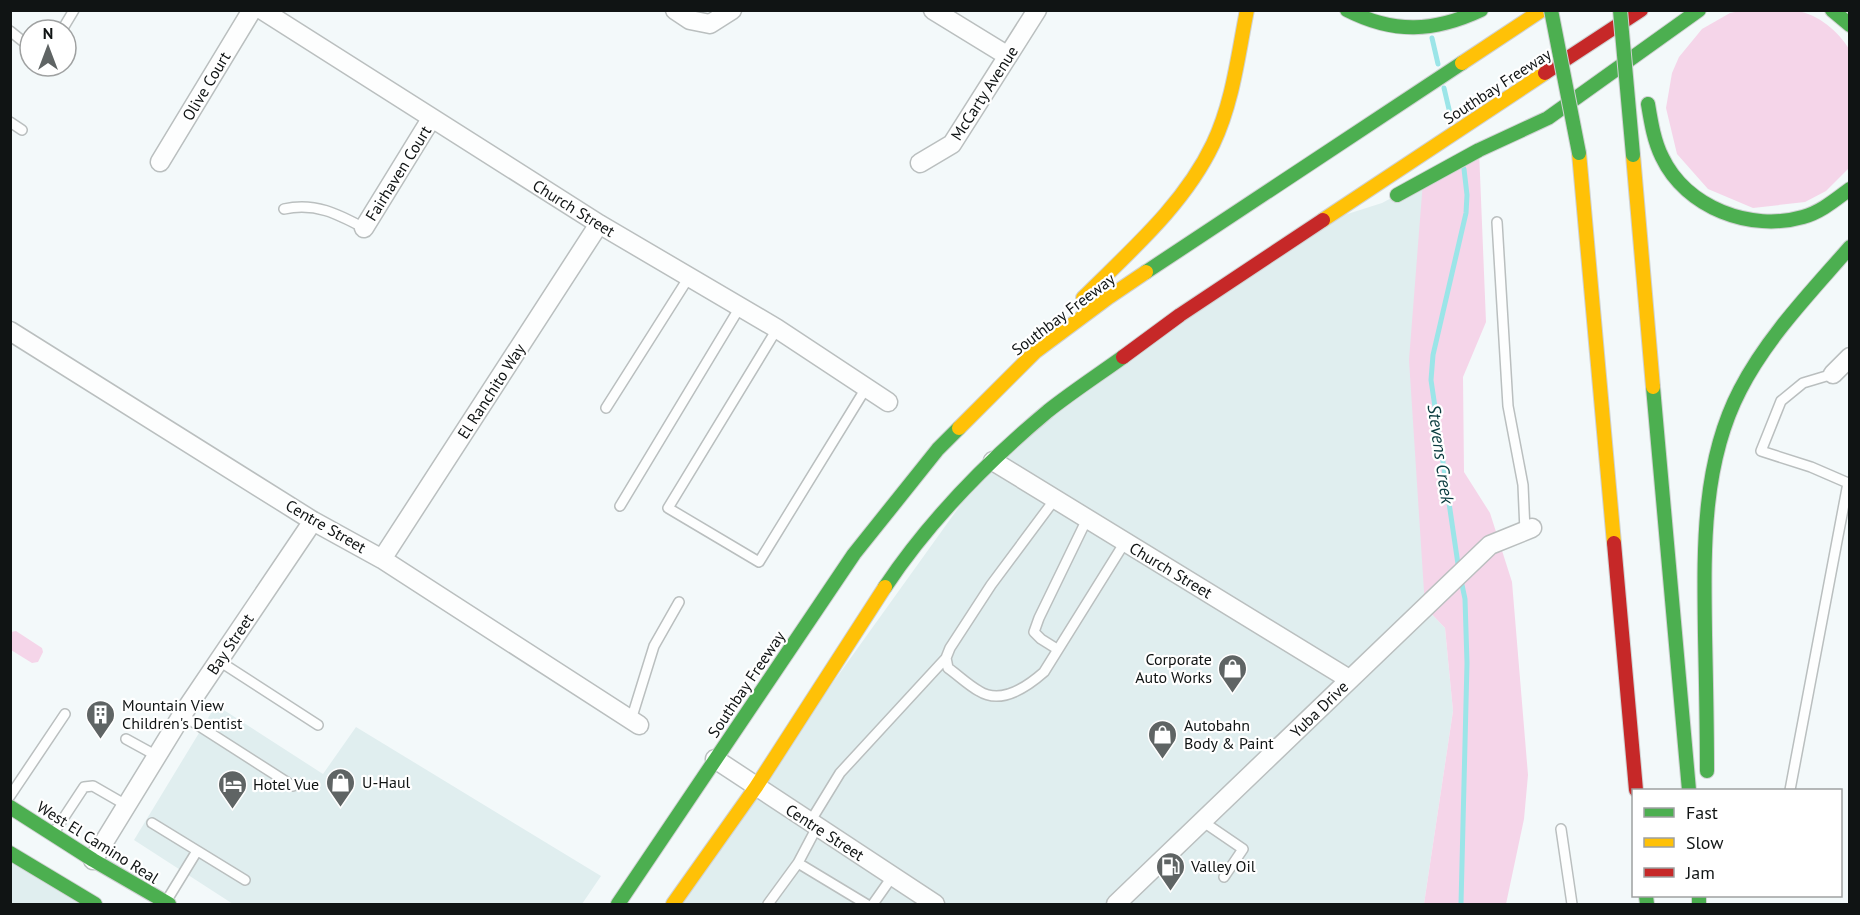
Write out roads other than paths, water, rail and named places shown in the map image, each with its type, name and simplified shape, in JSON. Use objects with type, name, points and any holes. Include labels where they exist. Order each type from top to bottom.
[{"type":"main road","points":[[1035,352],[1087,294],[1151,231],[1184,191],[1213,144],[1221,123],[1230,97],[1247,10]]},
{"type":"main road","points":[[1347,10],[1361,19],[1391,27],[1415,28],[1436,27],[1452,23],[1481,10]]},
{"type":"main road","name":"Southbay Freeway","points":[[618,904],[854,554],[903,490],[948,439],[1035,352],[1109,297],[1542,10]]},
{"type":"main road","points":[[1551,10],[1579,153]]},
{"type":"main road","points":[[1620,10],[1689,789]]},
{"type":"main road","points":[[1632,10],[1642,69]]},
{"type":"main road","name":"Southbay Freeway","points":[[673,904],[756,787],[887,584],[932,524],[993,461],[1049,411],[1180,315],[1641,10]]},
{"type":"main road","points":[[1319,223],[1376,204],[1479,150],[1548,118],[1699,10]]},
{"type":"main road","points":[[1832,10],[1850,25]]},
{"type":"main road","points":[[1571,34],[1579,153],[1636,789]]},
{"type":"main road","points":[[1647,98],[1654,133],[1666,165],[1697,197],[1728,216],[1758,222],[1779,222],[1803,217],[1831,204],[1850,189]]},
{"type":"main road","points":[[1708,789],[1704,569],[1706,509],[1714,459],[1730,412],[1751,371],[1781,328],[1850,247]]},
{"type":"main road","name":"West El Camino Real","points":[[10,807],[93,860],[167,903]]},
{"type":"main road","points":[[10,854],[76,900],[95,904]]},
{"type":"street","name":"Olive Court","points":[[160,162],[252,10]]},
{"type":"street","name":"Church Street","points":[[262,10],[598,224],[777,329],[888,402]]},
{"type":"street","points":[[675,10],[690,20],[710,24],[732,10]]},
{"type":"street","points":[[933,10],[1008,56]]},
{"type":"street","name":"McCarty Avenue","points":[[920,163],[952,144],[1037,10]]},
{"type":"street","name":"Fairhaven Court","points":[[364,228],[431,119]]},
{"type":"street","name":"El Ranchito Way","points":[[382,559],[598,224]]},
{"type":"street","name":"Centre Street","points":[[10,331],[314,521],[382,559],[635,722]]},
{"type":"street","points":[[1833,374],[1850,357]]},
{"type":"street","name":"Church Street","points":[[993,461],[1349,679]]},
{"type":"street","name":"Bay Street","points":[[93,860],[182,715],[314,521]]},
{"type":"street","name":"Yuba Drive","points":[[1124,902],[1202,821],[1490,545],[1529,530]]},
{"type":"street","name":"Centre Street","points":[[715,759],[935,904]]},
{"type":"lane","points":[[10,122],[22,130]]},
{"type":"lane","points":[[284,209],[307,207],[331,211],[364,228]]},
{"type":"lane","points":[[1497,222],[1508,406],[1529,530]]},
{"type":"lane","points":[[606,408],[689,277]]},
{"type":"lane","points":[[620,506],[740,307]]},
{"type":"lane","points":[[777,329],[668,508],[759,562],[866,388]]},
{"type":"lane","points":[[1790,789],[1848,483],[1811,467],[1761,451],[1781,401],[1803,383],[1833,374]]},
{"type":"lane","points":[[768,904],[798,863],[813,825],[840,773],[946,658],[950,648],[991,585],[1055,499]]},
{"type":"lane","points":[[1058,649],[1034,632],[1087,519]]},
{"type":"lane","points":[[946,658],[948,668],[978,691],[995,696],[1011,694],[1031,684],[1044,672],[1125,542]]},
{"type":"lane","points":[[635,722],[654,646],[679,602]]},
{"type":"lane","points":[[219,661],[318,725]]},
{"type":"lane","points":[[10,796],[65,714]]},
{"type":"lane","points":[[182,715],[293,786]]},
{"type":"lane","points":[[126,739],[157,756]]},
{"type":"lane","points":[[53,833],[84,787],[93,786],[126,805]]},
{"type":"lane","points":[[1202,821],[1243,849],[1224,877]]},
{"type":"lane","points":[[152,823],[245,880]]},
{"type":"lane","points":[[1561,829],[1572,904]]},
{"type":"lane","points":[[167,903],[197,851]]},
{"type":"lane","points":[[798,863],[866,904]]},
{"type":"lane","points":[[873,904],[892,876]]},
{"type":"waterway","name":"Stevens Creek","points":[[1432,38],[1438,64]]},
{"type":"waterway","name":"Stevens Creek","points":[[1444,88],[1452,122]]},
{"type":"waterway","name":"Stevens Creek","points":[[1459,571],[1431,380],[1433,355],[1466,213],[1467,195],[1464,169]]},
{"type":"waterway","name":"Stevens Creek","points":[[1461,580],[1465,599],[1467,663],[1461,904]]},
{"type":"place","name":"Corporate Auto Works","points":[[1233,694]]},
{"type":"place","name":"Mountain View Children's Dentist","points":[[101,740]]},
{"type":"place","name":"Autobahn Body & Paint","points":[[1163,760]]},
{"type":"place","name":"U-Haul","points":[[341,808]]},
{"type":"place","name":"Hotel Vue","points":[[232,810]]},
{"type":"place","name":"Valley Oil","points":[[1170,892]]}]
